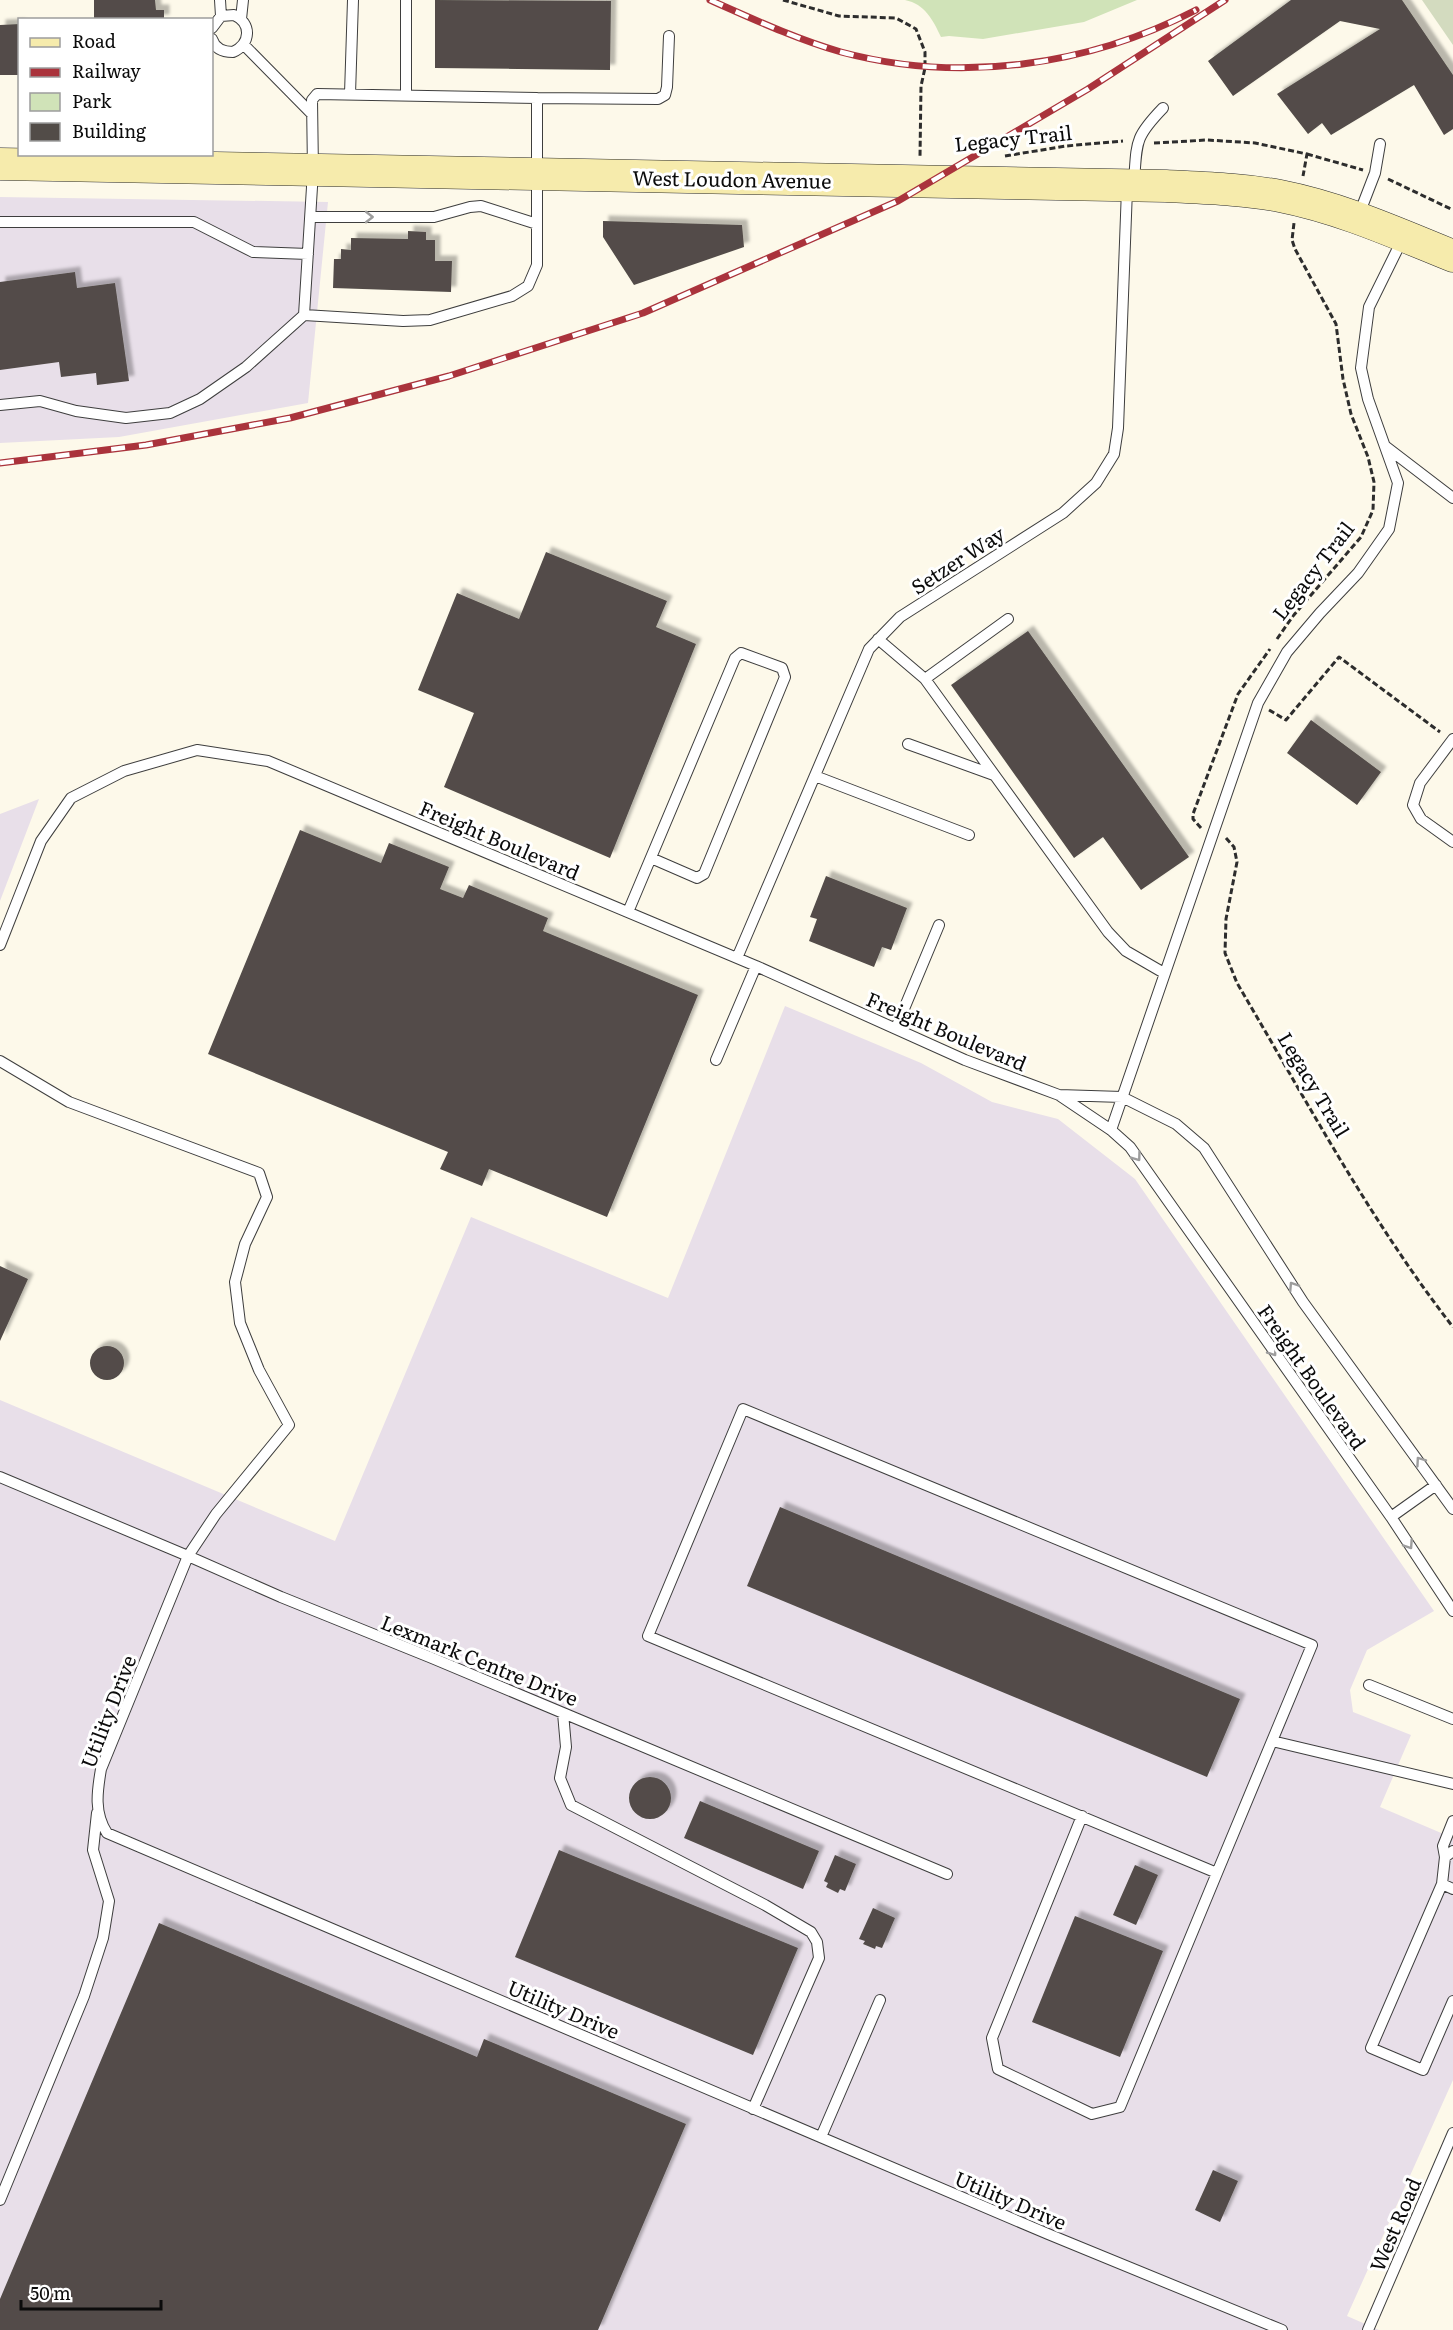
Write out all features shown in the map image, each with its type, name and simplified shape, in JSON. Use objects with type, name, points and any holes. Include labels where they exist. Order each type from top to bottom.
[{"type":"main road","name":"West Loudon Avenue","points":[[0,164],[1130,186],[1228,190],[1315,204],[1358,218],[1453,256]]},
{"type":"lane","points":[[213,27],[221,16],[220,0]]},
{"type":"lane","points":[[241,19],[243,0]]},
{"type":"lane","points":[[350,94],[353,0]]},
{"type":"lane","points":[[406,0],[406,95]]},
{"type":"lane","points":[[213,41],[216,47],[233,52],[244,45],[248,33],[241,19],[234,15],[221,16]]},
{"type":"lane","points":[[0,405],[40,401],[76,411],[126,418],[170,413],[200,399],[246,367],[304,315],[314,171],[312,100],[317,94],[658,99],[665,95],[667,87],[669,36]]},
{"type":"lane","points":[[244,45],[312,114]]},
{"type":"lane","points":[[304,315],[403,321],[429,320],[512,296],[528,286],[537,265],[537,98]]},
{"type":"lane","points":[[1137,142],[1144,127],[1163,108]]},
{"type":"lane","name":"Setzer Way","points":[[737,958],[868,649],[900,617],[1063,513],[1096,483],[1114,454],[1118,428],[1130,186],[1137,142]]},
{"type":"lane","points":[[1358,218],[1375,173],[1380,144]]},
{"type":"lane","points":[[311,217],[434,217],[481,206],[537,224]]},
{"type":"lane","points":[[0,222],[194,222],[253,252],[308,254]]},
{"type":"lane","points":[[1111,1130],[1258,703],[1287,652],[1358,573],[1389,529],[1398,483],[1368,399],[1361,368],[1369,307],[1404,236]]},
{"type":"lane","points":[[1385,446],[1453,498]]},
{"type":"lane","points":[[925,679],[1008,619]]},
{"type":"lane","points":[[878,639],[925,679],[1108,933],[1126,951],[1164,973]]},
{"type":"lane","points":[[628,912],[735,657],[741,653],[782,668],[785,676],[704,874],[697,878],[651,858]]},
{"type":"lane","points":[[1452,740],[1420,783],[1413,805],[1421,819],[1453,842]]},
{"type":"lane","points":[[908,744],[995,775]]},
{"type":"lane","name":"Freight Boulevard","points":[[0,945],[41,841],[71,798],[124,771],[197,750],[268,761],[756,966],[964,1060],[1059,1095],[1111,1130],[1130,1147],[1391,1517],[1453,1611]]},
{"type":"lane","points":[[815,776],[969,835]]},
{"type":"lane","points":[[896,1028],[939,925]]},
{"type":"lane","points":[[716,1060],[756,966]]},
{"type":"lane","name":"Utility Drive","points":[[0,1061],[69,1102],[260,1173],[267,1197],[245,1244],[235,1282],[240,1323],[259,1370],[289,1425],[216,1514],[188,1556],[101,1769],[97,1807],[100,1822],[107,1833],[753,2109],[1282,2330]]},
{"type":"lane","name":"Freight Boulevard","points":[[1059,1095],[1122,1097],[1176,1124],[1204,1148],[1303,1302],[1453,1509]]},
{"type":"lane","points":[[1082,1816],[992,2038],[998,2069],[1092,2115],[1120,2107],[1312,1645],[743,1408],[648,1636],[1082,1816],[1217,1873]]},
{"type":"lane","name":"Lexmark Centre Drive","points":[[0,1477],[272,1593],[947,1874]]},
{"type":"lane","points":[[1391,1517],[1436,1485]]},
{"type":"lane","points":[[1369,1685],[1453,1719]]},
{"type":"lane","points":[[563,1713],[566,1747],[560,1778],[571,1805],[765,1905],[811,1932],[817,1942],[819,1958],[753,2109]]},
{"type":"lane","points":[[1272,1741],[1453,1784]]},
{"type":"lane","points":[[0,2200],[84,1996],[103,1938],[109,1901],[93,1850],[97,1807]]},
{"type":"lane","points":[[1453,1821],[1443,1846],[1449,1854],[1442,1884],[1371,2048],[1423,2070],[1453,2001]]},
{"type":"lane","points":[[1442,1884],[1453,1889]]},
{"type":"lane","points":[[821,2137],[880,2000]]},
{"type":"lane","name":"West Road","points":[[1368,2330],[1453,2133]]},
{"type":"path","points":[[783,0],[839,16],[896,18],[916,29],[925,52],[925,68],[921,86],[921,160]]},
{"type":"path","name":"Legacy Trail","points":[[1003,157],[1066,146],[1126,140],[1148,144],[1207,140],[1256,143],[1306,154],[1302,181]]},
{"type":"path","name":"Legacy Trail","points":[[1202,830],[1193,819],[1193,814],[1238,694],[1293,616],[1361,537],[1373,510],[1374,482],[1368,457],[1351,414],[1343,379],[1336,324],[1295,249],[1292,240],[1294,220]]},
{"type":"path","points":[[1258,703],[1286,720],[1338,657],[1452,740]]},
{"type":"path","name":"Legacy Trail","points":[[1225,837],[1234,847],[1237,862],[1226,919],[1225,953],[1237,983],[1367,1200],[1423,1289],[1453,1327]]},
{"type":"shaded area","points":[[0,197],[328,202],[308,403],[119,437],[0,443]]},
{"type":"shaded area","points":[[39,799],[0,901],[0,814]]},
{"type":"shaded area","points":[[785,1006],[921,1063],[992,1102],[1058,1119],[1135,1179],[1434,1611],[1367,1650],[1350,1690],[1353,1712],[1411,1735],[1380,1807],[1453,1838],[1453,2080],[1347,2316],[1379,2330],[0,2330],[0,1400],[335,1541],[471,1217],[668,1298]]},
{"type":"green space","points":[[905,0],[1137,0],[1084,22],[983,39],[941,37],[923,9]]},
{"type":"green space","points":[[1422,0],[1453,0],[1453,45]]},
{"type":"building","points":[[94,0],[155,0],[156,10],[164,10],[164,18],[94,18]]},
{"type":"building","points":[[435,0],[611,1],[610,70],[435,68]]},
{"type":"building","points":[[1291,0],[1402,0],[1453,75],[1453,129],[1444,135],[1414,85],[1331,135],[1322,123],[1308,134],[1277,94],[1380,29],[1340,21],[1233,96],[1208,61]]},
{"type":"building","points":[[18,24],[18,75],[0,75],[0,25]]},
{"type":"building","points":[[603,221],[742,225],[744,247],[634,285],[603,237]]},
{"type":"building","points":[[408,231],[426,232],[426,240],[435,240],[435,261],[452,261],[451,292],[333,288],[334,259],[341,259],[341,249],[351,250],[351,238],[408,239]]},
{"type":"building","points":[[75,272],[77,288],[115,283],[129,381],[97,385],[96,373],[61,377],[59,362],[0,370],[0,282]]},
{"type":"building","points":[[546,552],[667,601],[656,627],[696,644],[610,858],[444,787],[474,713],[418,690],[457,593],[519,619]]},
{"type":"building","points":[[1028,631],[1189,857],[1141,890],[1103,837],[1074,858],[951,685]]},
{"type":"building","points":[[1311,720],[1381,772],[1357,805],[1287,753]]},
{"type":"building","points":[[300,830],[381,863],[389,843],[449,867],[440,889],[463,898],[469,885],[548,918],[543,931],[698,995],[607,1217],[489,1169],[482,1186],[440,1169],[448,1152],[208,1054]]},
{"type":"building","points":[[826,876],[907,908],[891,950],[882,947],[874,967],[809,941],[817,919],[810,917]]},
{"type":"building","points":[[0,1266],[28,1279],[0,1341]]},
{"type":"building","points":[[107,1346],[119,1351],[124,1363],[119,1375],[107,1380],[95,1375],[90,1363],[95,1351]]},
{"type":"building","points":[[780,1507],[1240,1699],[1207,1777],[747,1586]]},
{"type":"building","points":[[650,1777],[658,1778],[665,1783],[670,1790],[670,1806],[665,1813],[658,1818],[650,1819],[642,1818],[635,1813],[630,1806],[629,1798],[630,1790],[635,1783],[642,1778]]},
{"type":"building","points":[[700,1801],[819,1851],[803,1889],[684,1838]]},
{"type":"building","points":[[559,1850],[798,1948],[753,2055],[515,1957]]},
{"type":"building","points":[[835,1855],[856,1864],[845,1891],[840,1889],[838,1893],[826,1887],[828,1883],[824,1881]]},
{"type":"building","points":[[1135,1865],[1158,1875],[1136,1925],[1113,1915]]},
{"type":"building","points":[[873,1908],[895,1918],[882,1948],[876,1946],[875,1949],[863,1944],[865,1941],[859,1939]]},
{"type":"building","points":[[1075,1916],[1163,1951],[1120,2057],[1032,2022]]},
{"type":"building","points":[[159,1923],[477,2057],[484,2039],[686,2124],[598,2330],[0,2330],[0,2299]]},
{"type":"building","points":[[1213,2170],[1238,2181],[1220,2222],[1195,2210]]},
{"type":"railway","points":[[710,0],[791,35],[841,52],[886,62],[931,67],[977,68],[1023,64],[1112,45],[1196,10]]},
{"type":"railway","points":[[0,463],[146,445],[290,418],[449,376],[643,313],[898,201],[1088,89],[1225,0]]}]
